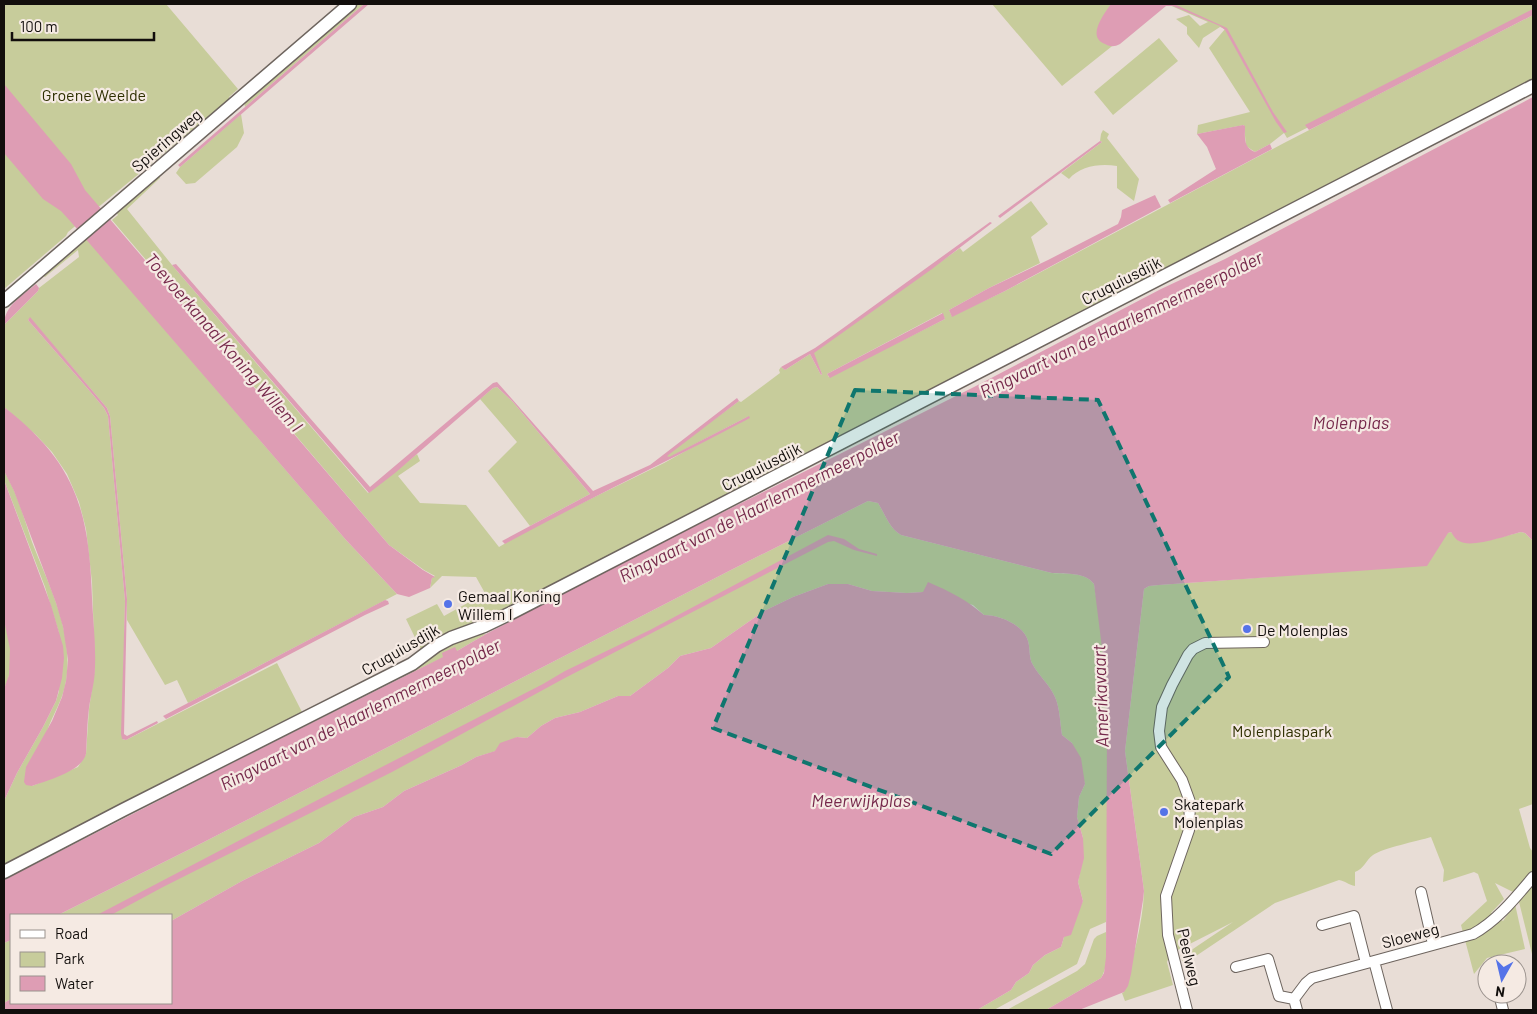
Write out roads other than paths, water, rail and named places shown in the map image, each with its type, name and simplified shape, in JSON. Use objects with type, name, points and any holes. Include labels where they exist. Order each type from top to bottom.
[{"type":"street","name":"Spieringweg","points":[[4,301],[350,4]]},
{"type":"street","name":"Cruquiusdijk","points":[[4,872],[129,806],[412,664],[436,646],[451,638],[484,626],[511,613],[1533,86]]},
{"type":"street","name":"Peelweg","points":[[1187,1010],[1168,935],[1166,910],[1167,893],[1189,830],[1190,802],[1182,780],[1161,747],[1159,731],[1162,707],[1172,685],[1193,649],[1205,643],[1264,642]]},
{"type":"street","name":"Sloeweg","points":[[1294,999],[1312,978],[1473,934],[1485,927],[1516,897],[1533,877]]},
{"type":"street","points":[[1421,892],[1434,944]]},
{"type":"street","points":[[1322,925],[1354,916],[1387,1010]]},
{"type":"street","points":[[1236,967],[1268,959],[1279,996],[1294,999],[1298,1010]]},
{"type":"water","points":[[364,4],[369,4],[180,167],[178,165]]},
{"type":"water","points":[[1111,4],[1174,4],[1227,28],[1273,112],[1287,132],[1284,133],[1276,122],[1225,30],[1220,26],[1173,6],[1166,6],[1120,44],[1111,46],[1100,41],[1097,31],[1101,19]]},
{"type":"water","points":[[1533,9],[1533,15],[1333,118],[1309,130],[1305,125]]},
{"type":"water","points":[[4,84],[71,164],[85,190],[389,545],[435,577],[432,578],[430,588],[409,597],[397,594],[346,540],[71,222],[61,211],[43,199],[4,153]]},
{"type":"water","name":"Molenplas","points":[[1533,97],[1533,541],[1525,533],[1521,532],[1480,542],[1465,543],[1457,540],[1451,532],[1448,533],[1427,566],[1159,585],[1149,586],[1144,589],[1125,751],[1144,891],[1131,974],[1128,986],[1124,992],[1079,1010],[1046,1010],[1101,978],[1104,973],[1106,957],[1107,720],[1103,656],[1094,584],[1086,577],[1052,573],[901,535],[890,525],[878,503],[868,501],[60,914],[10,914],[10,940],[4,943],[4,880],[443,657],[442,653],[455,647],[457,651],[623,562],[974,387],[1161,289],[1225,259]]},
{"type":"water","points":[[1245,126],[1248,148],[1255,152],[1270,144],[1272,149],[1170,203],[1168,200],[1216,169],[1207,147],[1197,134]]},
{"type":"water","points":[[1100,141],[1102,142],[1000,218],[998,216]]},
{"type":"water","points":[[1155,195],[1161,207],[1005,291],[952,317],[949,310],[1118,224],[1122,210]]},
{"type":"water","points":[[990,222],[992,223],[932,269],[814,353],[821,375],[810,354],[785,370],[781,367],[815,348]]},
{"type":"water","points":[[176,264],[370,487],[493,383],[497,382],[593,491],[650,465],[737,398],[739,401],[667,456],[669,457],[749,416],[750,418],[505,544],[502,541],[590,494],[513,402],[497,387],[493,388],[395,473],[369,493],[172,265]]},
{"type":"water","points":[[36,284],[39,288],[38,291],[4,325],[10,307]]},
{"type":"water","points":[[943,313],[945,319],[830,378],[827,374]]},
{"type":"water","points":[[30,317],[107,408],[110,416],[127,599],[124,734],[127,736],[157,721],[158,723],[126,740],[122,739],[121,734],[125,601],[108,416],[104,408],[28,320]]},
{"type":"water","points":[[4,407],[48,448],[63,469],[74,490],[82,514],[90,567],[95,658],[88,714],[86,754],[78,766],[55,778],[32,786],[26,785],[24,782],[26,767],[52,721],[62,697],[68,660],[63,627],[56,603],[14,491],[4,471]]},
{"type":"water","points":[[4,480],[51,605],[63,646],[64,658],[62,678],[56,701],[4,801],[4,689],[9,675],[10,649],[4,620]]},
{"type":"water","points":[[828,535],[844,539],[859,549],[877,554],[877,556],[854,550],[834,541],[828,542],[563,679],[392,772],[113,914],[99,914],[565,671],[650,630]]},
{"type":"water","name":"Meerwijkplas","points":[[928,582],[958,596],[984,615],[1009,621],[1020,628],[1028,641],[1031,662],[1057,701],[1062,735],[1072,743],[1081,758],[1085,784],[1079,797],[1077,817],[1083,838],[1084,858],[1078,882],[1083,901],[1071,935],[1064,937],[1061,947],[1045,955],[1033,965],[1029,973],[1016,982],[1011,990],[977,1010],[4,1010],[4,1003],[10,1000],[10,1004],[172,1004],[172,920],[242,881],[319,843],[354,817],[383,807],[404,791],[476,757],[495,751],[500,743],[517,737],[527,738],[541,726],[555,718],[580,712],[618,696],[630,696],[668,668],[680,656],[711,648],[764,611],[793,597],[828,584],[848,584],[872,591],[923,592]]},
{"type":"water","points":[[385,600],[389,604],[166,719],[163,716]]},
{"type":"place","name":"Gemaal Koning Willem I","points":[[448,604]]},
{"type":"place","name":"De Molenplas","points":[[1247,629]]},
{"type":"place","name":"Skatepark Molenplas","points":[[1164,812]]},
{"type":"park label","name":"Groene Weelde","points":[[94,94]]},
{"type":"park label","name":"Molenplaspark","points":[[1282,730]]},
{"type":"water label","name":"Ringvaart van de Haarlemmermeerpolder","points":[[1121,324]]},
{"type":"water label","name":"Toevoerkanaal Koning Willem I","points":[[224,342]]},
{"type":"water label","name":"Ringvaart van de Haarlemmermeerpolder","points":[[759,506]]},
{"type":"water label","name":"Amerikavaart","points":[[1100,696]]},
{"type":"water label","name":"Ringvaart van de Haarlemmermeerpolder","points":[[360,714]]}]
